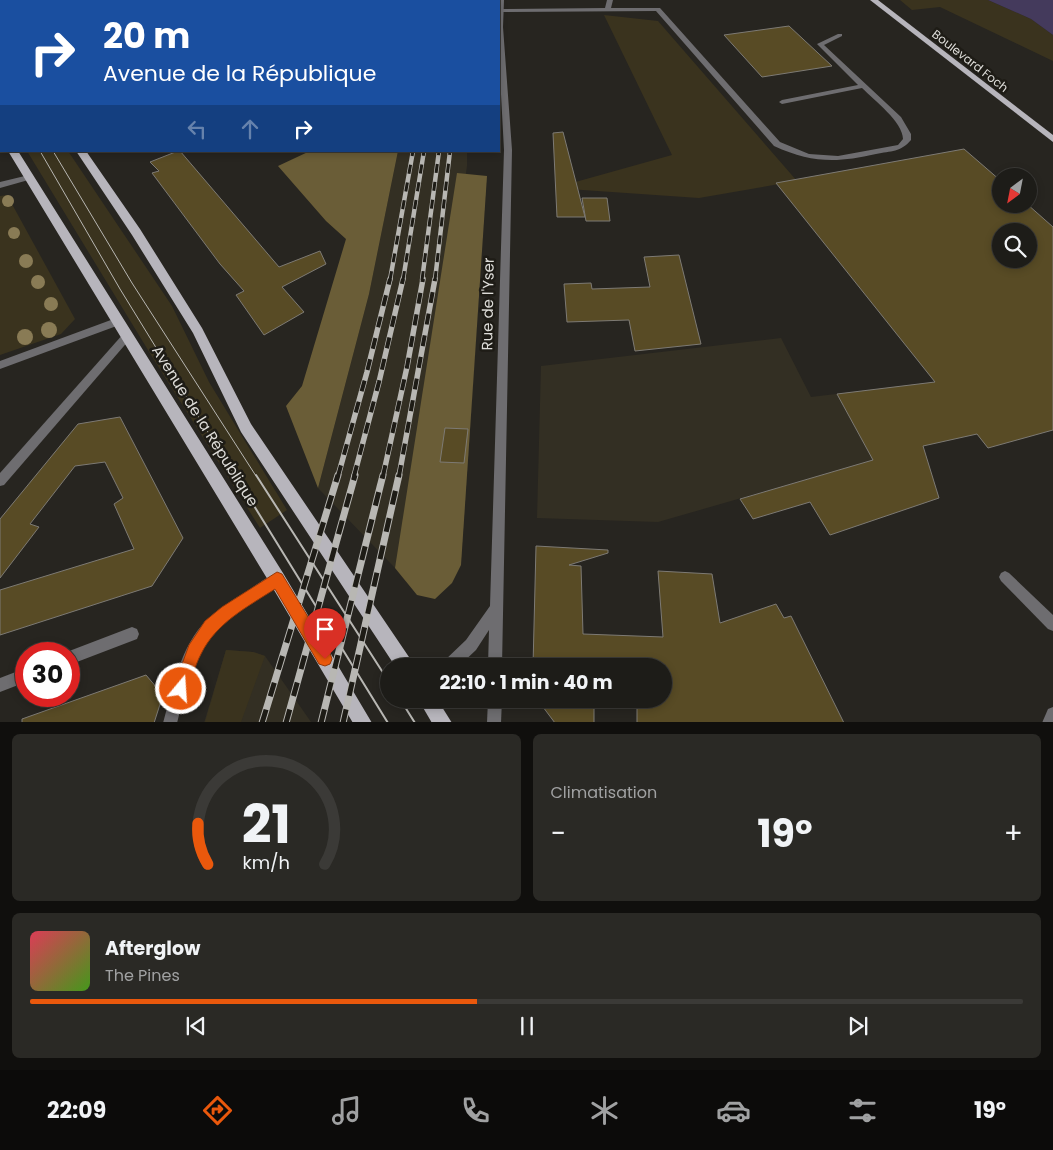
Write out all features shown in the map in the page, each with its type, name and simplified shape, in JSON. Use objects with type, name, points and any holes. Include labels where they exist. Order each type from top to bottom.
[{"type":"main road","name":"Boulevard Foch","points":[[874,0],[1053,139]]},
{"type":"main road","name":"Avenue de la République","points":[[14,152],[119,321],[363,722]]},
{"type":"main road","points":[[82,152],[136,232],[198,331],[246,428],[400,658]]},
{"type":"main road","points":[[433,708],[443,722]]},
{"type":"street","name":"Rue de l'Yser","points":[[495,658],[508,150],[500,11],[501,0]]},
{"type":"street","points":[[607,10],[610,0]]},
{"type":"street","points":[[652,0],[777,144],[788,151],[834,160],[900,147],[907,140],[906,134],[898,120],[820,46],[820,44],[840,34]]},
{"type":"street","points":[[500,11],[658,9]]},
{"type":"street","points":[[782,102],[863,86]]},
{"type":"street","points":[[0,185],[29,177]]},
{"type":"street","points":[[0,365],[119,321]]},
{"type":"street","points":[[0,481],[127,336]]},
{"type":"street","points":[[1005,577],[1053,624]]},
{"type":"street","points":[[170,722],[186,672],[200,639],[210,626],[227,612],[277,579]]},
{"type":"street","points":[[457,658],[471,645],[496,609]]},
{"type":"street","points":[[80,654],[132,634]]},
{"type":"street","points":[[0,685],[15,679]]},
{"type":"street","points":[[494,722],[495,708]]},
{"type":"street","points":[[1049,722],[1053,714]]},
{"type":"shaded area","points":[[900,0],[988,0],[1031,19],[1053,35],[1053,61],[940,7],[912,10]]},
{"type":"shaded area","points":[[988,0],[1053,0],[1053,35],[1031,19]]},
{"type":"shaded area","points":[[604,15],[658,21],[797,181],[699,198],[554,188],[672,155]]},
{"type":"shaded area","points":[[28,152],[69,152],[172,306],[209,382],[287,510],[260,528],[151,355]]},
{"type":"shaded area","points":[[308,152],[398,152],[369,294],[318,488],[286,406],[302,386],[346,239],[326,221],[278,166]]},
{"type":"shaded area","points":[[398,152],[467,152],[467,166],[445,328],[395,568],[318,488],[369,294]]},
{"type":"shaded area","points":[[457,173],[487,176],[461,565],[452,583],[435,599],[417,595],[395,568]]},
{"type":"shaded area","points":[[7,195],[75,319],[61,334],[0,355],[0,196]]},
{"type":"shaded area","points":[[781,338],[811,397],[935,382],[977,434],[923,446],[658,522],[537,518],[541,366]]},
{"type":"shaded area","points":[[226,650],[253,652],[265,656],[311,722],[204,722]]},
{"type":"shaded area","points":[[226,650],[253,652],[265,656],[241,722],[205,722]]},
{"type":"building","points":[[789,26],[832,66],[762,77],[724,35]]},
{"type":"building","points":[[563,132],[585,217],[557,217],[553,133]]},
{"type":"building","points":[[964,149],[992,173],[992,213],[1037,213],[1053,227],[1053,430],[988,448],[977,434],[923,446],[939,498],[830,535],[810,502],[753,519],[740,499],[873,460],[837,394],[935,382],[776,183]]},
{"type":"building","points":[[175,152],[181,152],[279,267],[320,251],[326,264],[282,287],[304,312],[264,335],[236,295],[244,291],[220,264],[152,173],[159,171],[150,162]]},
{"type":"building","points":[[582,198],[607,198],[610,221],[586,221]]},
{"type":"building","points":[[679,255],[701,344],[635,351],[629,320],[567,322],[564,284],[591,283],[592,289],[650,287],[644,257]]},
{"type":"building","points":[[120,417],[183,538],[152,586],[0,635],[0,590],[134,549],[114,504],[123,498],[105,462],[75,466],[30,524],[39,527],[0,578],[0,519],[78,424]]},
{"type":"building","points":[[445,428],[468,429],[464,463],[440,462]]},
{"type":"building","points":[[536,546],[608,550],[608,553],[569,565],[581,566],[583,634],[663,637],[658,571],[712,574],[720,623],[776,604],[784,618],[791,616],[844,722],[637,722],[637,708],[672,708],[672,658],[533,658]]},
{"type":"building","points":[[146,675],[163,695],[154,722],[22,722],[22,719],[56,707],[80,707],[80,698]]},
{"type":"building","points":[[544,708],[594,708],[594,722],[554,722]]},
{"type":"tram line","points":[[41,152],[120,289],[235,476]]},
{"type":"tram line","points":[[54,152],[132,283],[256,476]]},
{"type":"tram line","points":[[235,475],[387,722]]},
{"type":"tram line","points":[[256,475],[380,668]]},
{"type":"tram line","points":[[406,708],[414,722]]},
{"type":"railway","points":[[390,280],[413,152]]},
{"type":"railway","points":[[403,280],[424,152]]},
{"type":"railway","points":[[422,280],[439,152]]},
{"type":"railway","points":[[435,280],[450,152]]},
{"type":"railway","points":[[338,476],[390,279]]},
{"type":"railway","points":[[354,476],[379,382],[403,279]]},
{"type":"railway","points":[[383,476],[407,367],[423,279]]},
{"type":"railway","points":[[399,476],[435,279]]},
{"type":"railway","points":[[262,722],[338,475]]},
{"type":"railway","points":[[286,722],[355,475]]},
{"type":"railway","points":[[321,722],[383,475]]},
{"type":"railway","points":[[343,722],[399,475]]},
{"type":"route","points":[[181,689],[194,650],[210,626],[227,612],[277,579],[325,659]]}]
